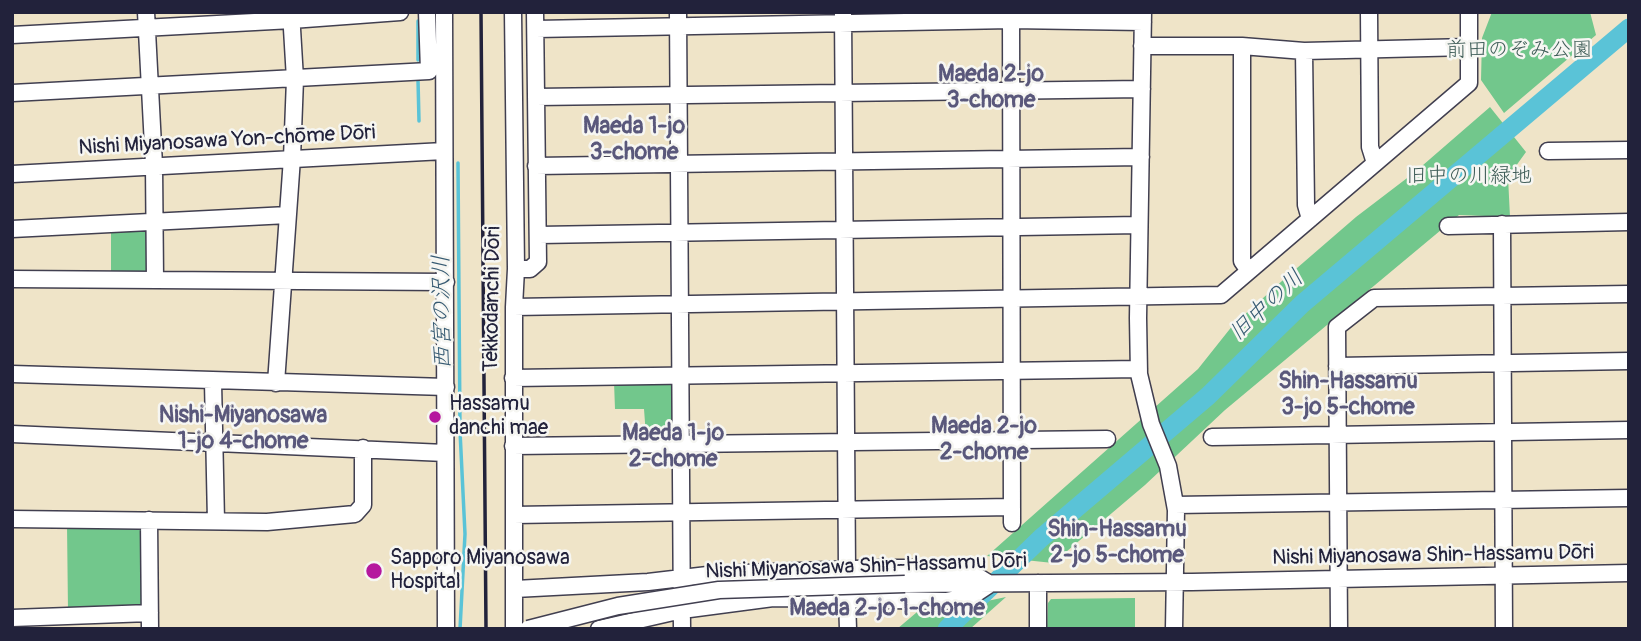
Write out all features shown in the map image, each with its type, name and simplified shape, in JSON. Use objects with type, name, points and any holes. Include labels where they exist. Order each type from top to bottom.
[{"type":"street","points":[[12,35],[147,20],[400,12]]},
{"type":"street","points":[[12,93],[429,71],[426,12]]},
{"type":"street","points":[[444,12],[446,629]]},
{"type":"street","name":"Tekkodanchi Dōri","points":[[513,12],[516,269],[513,307],[514,629]]},
{"type":"street","points":[[516,269],[530,269],[538,262],[536,12]]},
{"type":"street","points":[[1369,12],[1370,147],[1375,163]]},
{"type":"street","points":[[513,307],[1221,295],[1469,83],[1469,12]]},
{"type":"street","points":[[276,383],[292,158],[295,79],[291,16]]},
{"type":"street","points":[[514,515],[846,511],[1012,515],[1011,16]]},
{"type":"street","points":[[536,29],[678,19],[1143,17],[1139,369],[1151,424],[1168,466],[1175,505],[1174,629]]},
{"type":"street","points":[[678,19],[682,629]]},
{"type":"street","points":[[843,19],[847,569]]},
{"type":"street","points":[[147,20],[156,222],[155,280]]},
{"type":"street","points":[[1142,46],[1242,46],[1304,51],[1469,47]]},
{"type":"street","points":[[1242,46],[1242,261],[1249,271]]},
{"type":"street","points":[[1304,51],[1306,205],[1310,219]]},
{"type":"street","points":[[536,97],[1142,89]]},
{"type":"street","points":[[1548,151],[1629,150]]},
{"type":"street","name":"Nishi Miyanosawa Yon-chōme Dōri","points":[[12,174],[444,151]]},
{"type":"street","points":[[536,166],[1140,157]]},
{"type":"street","points":[[12,229],[288,215]]},
{"type":"street","points":[[1448,226],[1629,222]]},
{"type":"street","points":[[1502,224],[1504,629]]},
{"type":"street","points":[[539,235],[1139,225]]},
{"type":"street","points":[[12,279],[446,282]]},
{"type":"street","points":[[1339,629],[1337,327],[1374,298],[1629,294]]},
{"type":"street","points":[[1337,366],[1629,361]]},
{"type":"street","points":[[513,378],[1139,369]]},
{"type":"street","points":[[12,374],[446,387]]},
{"type":"street","points":[[213,382],[216,521]]},
{"type":"street","points":[[1212,437],[1629,430]]},
{"type":"street","points":[[12,434],[445,453]]},
{"type":"street","points":[[513,446],[1107,439]]},
{"type":"street","points":[[12,519],[267,522],[355,514],[363,505],[363,448]]},
{"type":"street","points":[[1175,505],[1629,498]]},
{"type":"street","points":[[12,618],[150,621],[149,520]]},
{"type":"street","points":[[515,589],[648,582],[716,573],[847,569],[964,568],[990,584],[971,596],[954,600],[773,598],[682,610],[599,629]]},
{"type":"street","name":"Nishi Miyanosawa Shin-Hassamu Dōri","points":[[528,629],[618,606],[719,590],[1629,573]]},
{"type":"street","points":[[1038,583],[1038,629]]},
{"type":"street","points":[[847,600],[848,629]]},
{"type":"green space","name":"前田のぞみ公園","points":[[1492,12],[1590,12],[1596,35],[1504,113],[1481,80],[1482,38]]},
{"type":"green space","name":"旧中の川緑地","points":[[1490,107],[1526,152],[1508,177],[1510,217],[1459,215],[1225,410],[1145,485],[1053,563],[987,556],[1198,369],[1233,325],[1282,281]]},
{"type":"green space","points":[[144,228],[148,231],[148,269],[143,272],[111,273],[111,231]]},
{"type":"green space","points":[[672,381],[673,436],[646,436],[644,409],[615,409],[614,382]]},
{"type":"green space","points":[[67,525],[141,526],[145,530],[143,608],[68,611]]},
{"type":"green space","points":[[1006,597],[970,629],[897,629],[923,607],[954,608]]},
{"type":"green space","points":[[1135,598],[1135,629],[1047,629],[1048,603],[1051,599]]},
{"type":"waterway","name":"西宮の沢川","points":[[418,21],[418,60]]},
{"type":"waterway","name":"旧中の川","points":[[947,629],[1041,538],[1208,396],[1302,304],[1629,28]]},
{"type":"waterway","name":"西宮の沢川","points":[[418,80],[419,121]]},
{"type":"waterway","name":"西宮の沢川","points":[[458,163],[460,431],[465,534],[460,629]]},
{"type":"railway","points":[[481,12],[486,629]]},
{"type":"place","name":"Hassamu danchi mae","points":[[435,417]]},
{"type":"place","name":"Sapporo Miyanosawa Hospital","points":[[374,571]]},
{"type":"district","name":"Maeda 2-jo 3-chome","points":[[991,88]]},
{"type":"district","name":"Maeda 1-jo 3-chome","points":[[634,140]]},
{"type":"district","name":"Shin-Hassamu 3-jo 5-chome","points":[[1348,395]]},
{"type":"district","name":"Nishi-Miyanosawa 1-jo 4-chome","points":[[243,429]]},
{"type":"district","name":"Maeda 2-jo 2-chome","points":[[984,440]]},
{"type":"district","name":"Maeda 1-jo 2-chome","points":[[673,447]]},
{"type":"district","name":"Shin-Hassamu 2-jo 5-chome","points":[[1117,543]]},
{"type":"district","name":"Maeda 2-jo 1-chome","points":[[887,609]]}]
